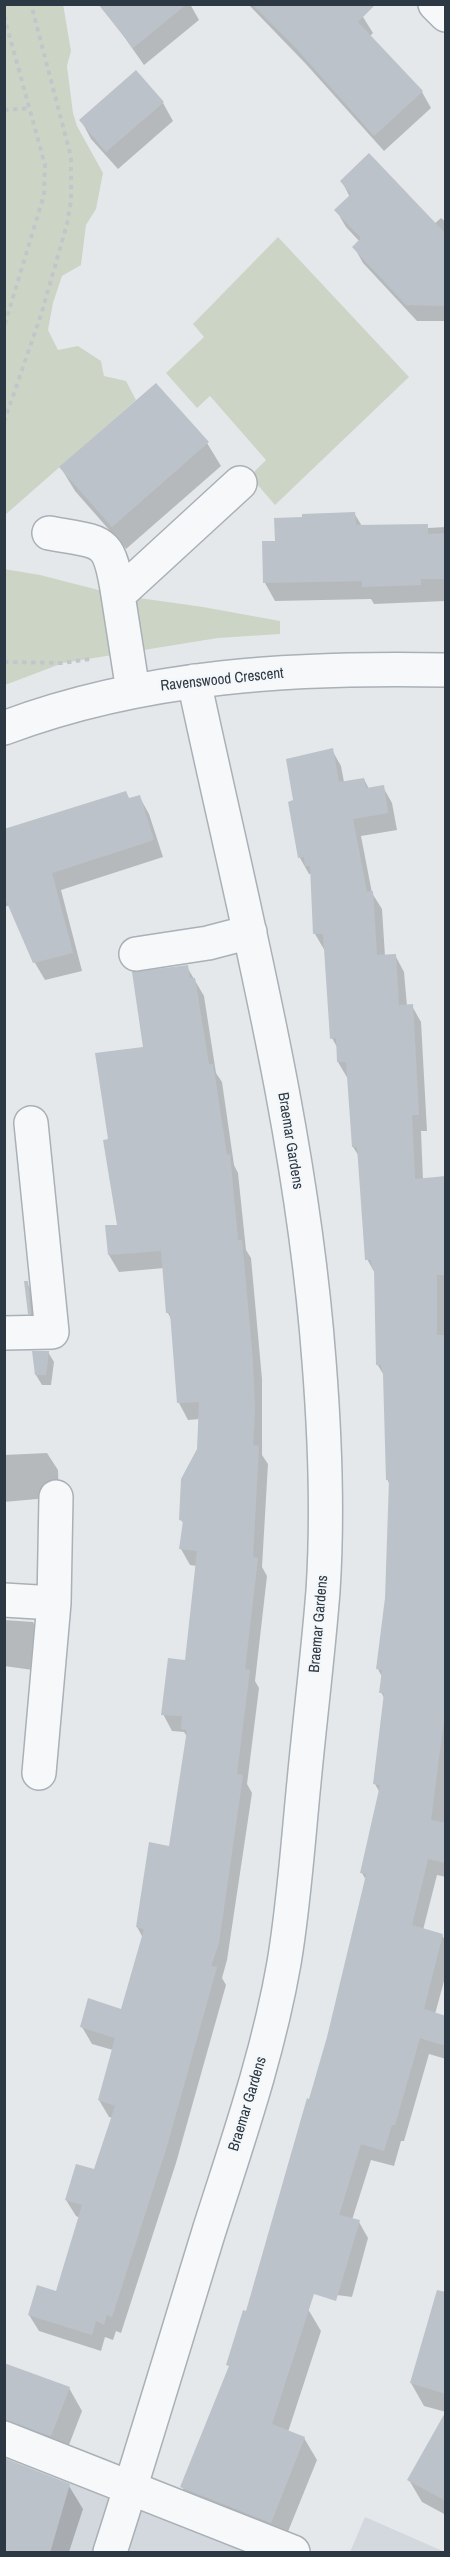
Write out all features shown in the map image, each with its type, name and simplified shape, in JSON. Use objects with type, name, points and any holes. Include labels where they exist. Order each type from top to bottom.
[{"type":"street","points":[[435,4],[446,15]]},
{"type":"street","points":[[118,595],[240,483]]},
{"type":"street","points":[[49,533],[94,541],[105,548],[112,560],[133,691]]},
{"type":"street","name":"Ravenswood Crescent","points":[[4,728],[46,713],[133,691],[194,681],[273,673],[446,670]]},
{"type":"street","name":"Braemar Gardens","points":[[110,2553],[248,2108],[273,2017],[290,1918],[323,1591],[324,1453],[319,1356],[311,1278],[292,1143],[194,681]]},
{"type":"street","points":[[136,954],[208,943],[249,932]]},
{"type":"street","points":[[4,1333],[52,1332],[31,1123]]},
{"type":"street","points":[[39,1773],[54,1603],[56,1497]]},
{"type":"street","points":[[4,1600],[54,1603]]},
{"type":"street","points":[[4,2438],[292,2553]]},
{"type":"path","points":[[4,422],[41,315],[67,224],[72,192],[71,157],[67,133],[32,4]]},
{"type":"path","points":[[4,16],[45,165],[44,195],[4,327]]},
{"type":"path","points":[[4,110],[30,108]]},
{"type":"shaded area","points":[[4,2438],[293,2552],[5,2552]]},
{"type":"shaded area","points":[[365,2517],[445,2552],[350,2552]]},
{"type":"green space","points":[[63,4],[71,51],[67,66],[73,113],[77,126],[103,173],[96,209],[86,225],[81,265],[62,276],[53,303],[48,330],[58,350],[78,346],[101,361],[104,376],[126,381],[136,400],[5,515],[4,5]]},
{"type":"green space","points":[[278,237],[409,377],[275,505],[250,476],[266,460],[210,396],[197,408],[166,373],[204,337],[193,324]]},
{"type":"green space","points":[[4,569],[40,575],[118,595],[280,621],[280,634],[218,638],[63,663],[5,685]]},
{"type":"building","points":[[98,4],[187,4],[133,48]]},
{"type":"building","points":[[252,4],[376,4],[358,22],[423,91],[374,136],[294,46]]},
{"type":"building","points":[[136,70],[164,102],[106,152],[79,120]]},
{"type":"building","points":[[369,153],[446,234],[446,306],[406,305],[352,247],[361,238],[334,210],[351,194],[340,181]]},
{"type":"building","points":[[156,383],[209,442],[112,527],[59,467]]},
{"type":"building","points":[[355,512],[356,525],[428,524],[428,534],[446,533],[446,579],[421,579],[421,585],[362,587],[362,581],[263,583],[262,541],[275,541],[274,518],[302,517],[302,514]]},
{"type":"building","points":[[333,748],[339,782],[364,778],[366,788],[384,785],[388,813],[353,819],[367,892],[373,891],[377,955],[396,954],[399,1005],[413,1004],[419,1115],[412,1115],[415,1179],[446,1176],[446,1275],[437,1275],[437,1335],[446,1335],[446,1704],[431,1820],[446,1823],[446,1863],[428,1859],[412,1925],[443,1934],[424,2009],[446,2016],[446,2046],[420,2038],[395,2125],[392,2125],[384,2151],[361,2144],[339,2215],[360,2220],[336,2301],[314,2294],[272,2424],[305,2437],[271,2523],[180,2487],[229,2366],[226,2365],[243,2310],[246,2311],[307,2098],[309,2099],[327,2037],[366,1874],[360,1873],[380,1785],[373,1784],[384,1693],[379,1693],[382,1670],[376,1669],[385,1598],[389,1480],[386,1480],[383,1374],[381,1365],[376,1365],[374,1269],[372,1269],[371,1260],[365,1260],[357,1147],[352,1147],[346,1062],[337,1062],[336,1038],[330,1039],[323,934],[313,934],[310,866],[305,866],[304,857],[298,858],[288,802],[293,800],[286,759]]},
{"type":"building","points":[[126,791],[129,798],[140,795],[154,840],[52,873],[73,953],[33,963],[4,896],[4,829]]},
{"type":"building","points":[[188,965],[190,978],[195,978],[209,1064],[213,1064],[227,1155],[230,1154],[238,1240],[242,1240],[253,1361],[255,1412],[253,1445],[259,1446],[253,1557],[258,1558],[245,1669],[250,1670],[237,1774],[243,1775],[219,1943],[211,1966],[217,1967],[167,2146],[112,2317],[107,2315],[104,2325],[96,2321],[92,2335],[28,2315],[37,2285],[56,2291],[82,2205],[65,2200],[76,2164],[94,2169],[115,2106],[98,2100],[115,2038],[80,2027],[88,1998],[121,2009],[144,1929],[136,1927],[149,1842],[169,1846],[187,1730],[181,1729],[182,1716],[161,1715],[168,1658],[185,1660],[197,1551],[179,1549],[183,1521],[179,1520],[181,1479],[197,1449],[199,1402],[177,1403],[170,1313],[166,1313],[161,1251],[108,1255],[105,1225],[117,1225],[103,1140],[108,1139],[95,1053],[143,1047],[132,972]]},
{"type":"building","points":[[24,1281],[28,1281],[31,1314],[28,1314]]},
{"type":"building","points":[[32,1351],[49,1351],[46,1375],[35,1375]]},
{"type":"building","points":[[437,2290],[446,2292],[446,2394],[410,2383]]},
{"type":"building","points":[[4,2363],[70,2387],[51,2436],[4,2420]]},
{"type":"building","points":[[446,2411],[446,2501],[407,2480]]},
{"type":"building","points":[[4,2458],[70,2484],[50,2553],[4,2553]]}]
